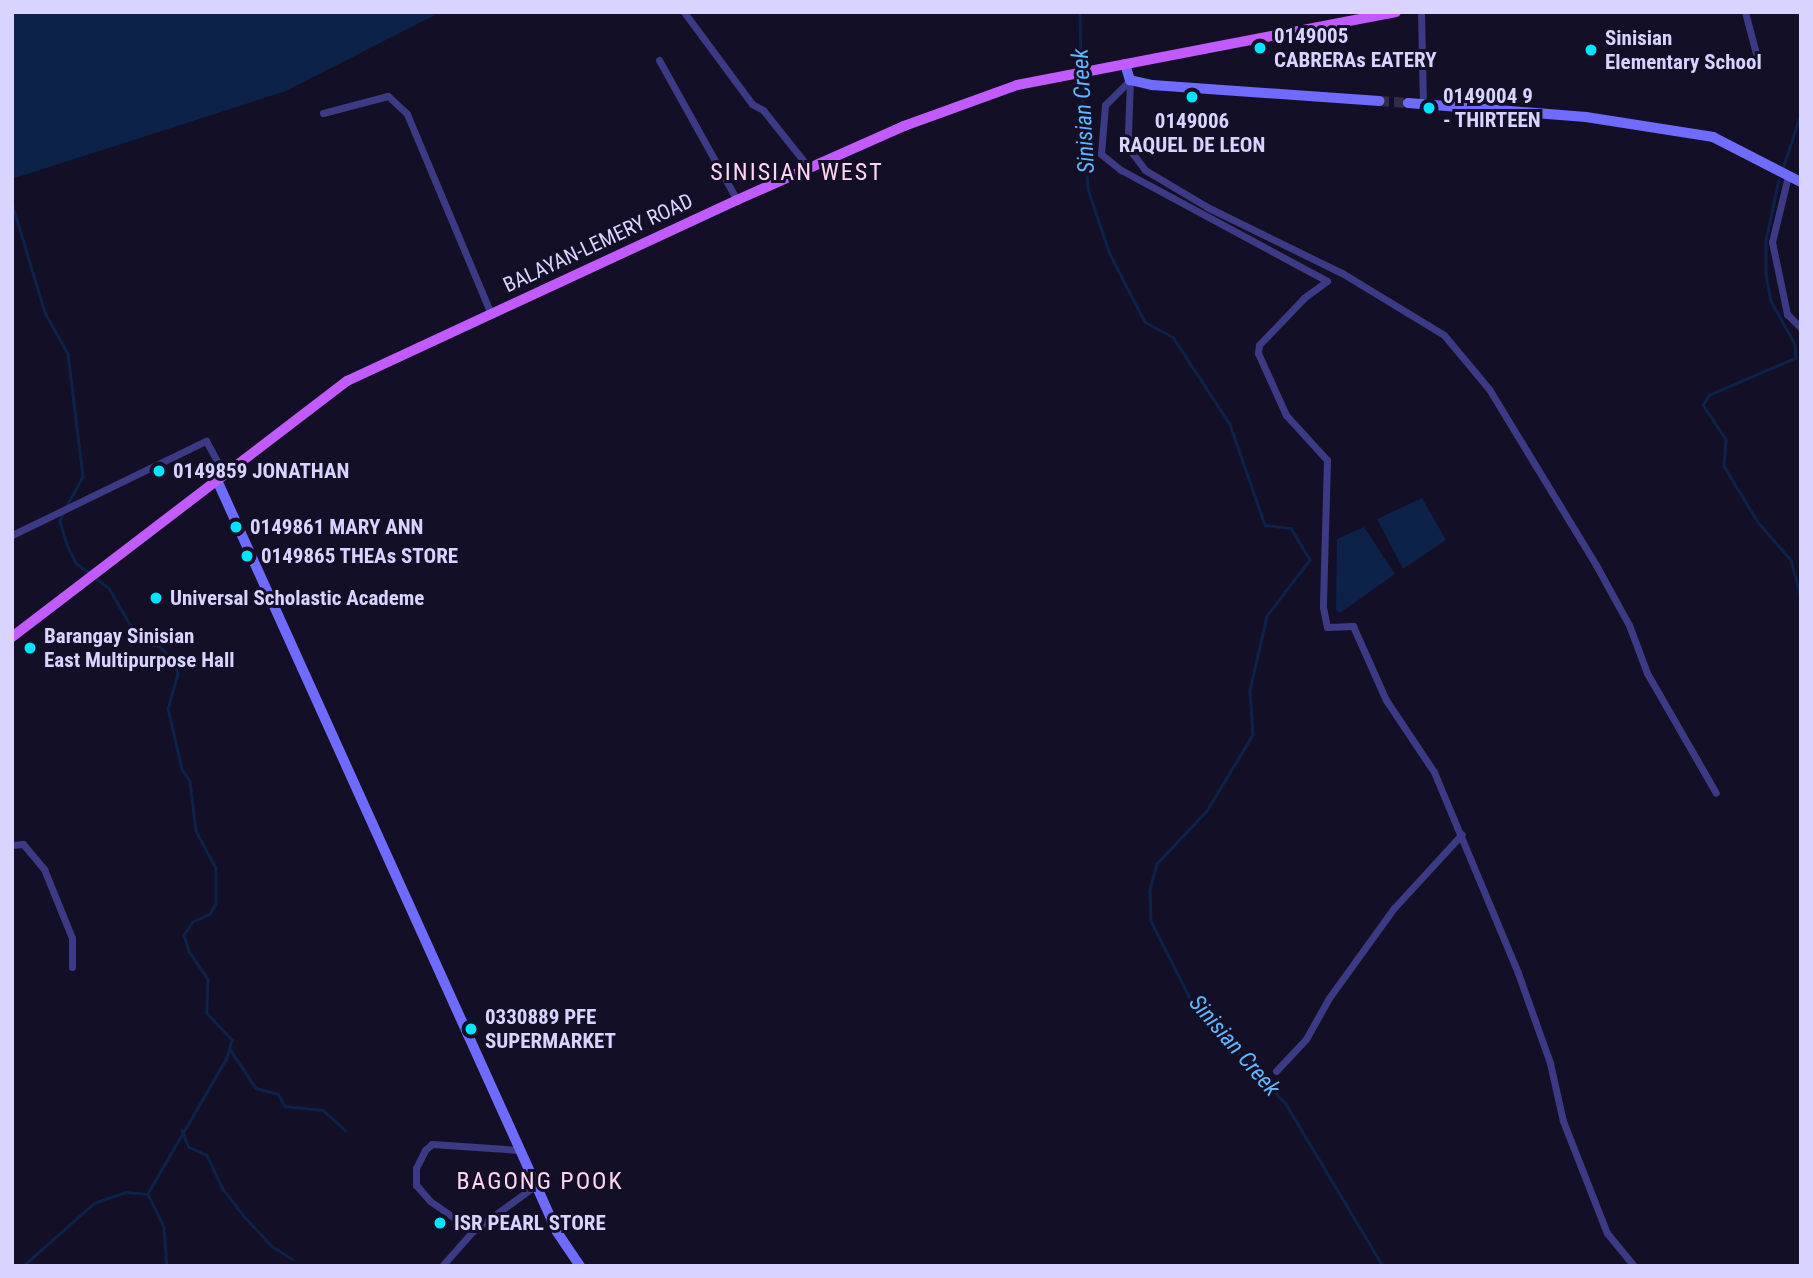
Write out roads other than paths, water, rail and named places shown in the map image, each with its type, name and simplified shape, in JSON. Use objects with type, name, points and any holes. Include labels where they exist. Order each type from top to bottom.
[{"type":"main road","name":"BALAYAN-LEMERY ROAD","points":[[12,637],[220,475],[347,381],[737,200],[971,99],[1062,74],[1396,12]]},
{"type":"street","points":[[684,12],[752,104],[763,110],[810,169]]},
{"type":"street","points":[[1421,12],[1423,104]]},
{"type":"street","points":[[1745,12],[1757,57]]},
{"type":"street","points":[[659,60],[737,200]]},
{"type":"street","points":[[1125,64],[1130,80],[1128,134],[1133,153],[1145,170],[1207,207],[1342,272],[1444,335],[1480,378],[1596,565],[1629,625],[1647,673],[1716,793]]},
{"type":"street","points":[[1379,101],[1130,80],[1105,105],[1101,154],[1121,170],[1327,281],[1304,298],[1259,345],[1258,353],[1286,415],[1327,460],[1323,607],[1327,627],[1353,625],[1386,699],[1434,772],[1518,973],[1567,1133],[1607,1233],[1634,1266]]},
{"type":"street","points":[[323,113],[388,96],[407,114],[491,314]]},
{"type":"street","points":[[1408,103],[1586,117],[1713,138],[1801,182]]},
{"type":"street","points":[[1788,176],[1772,242],[1787,314],[1801,328]]},
{"type":"street","points":[[12,535],[73,501],[206,441],[519,1150],[580,1266]]},
{"type":"street","points":[[1276,1071],[1306,1039],[1329,998],[1394,908],[1462,834]]},
{"type":"street","points":[[12,845],[23,844],[44,869],[72,938],[72,967]]},
{"type":"street","points":[[473,1231],[430,1201],[416,1185],[416,1168],[425,1150],[432,1144],[519,1150]]},
{"type":"street","points":[[442,1266],[473,1231],[536,1185]]},
{"type":"water","points":[[12,12],[441,12],[286,91],[12,179]]},
{"type":"water","points":[[1422,498],[1446,540],[1403,569],[1377,519]]},
{"type":"water","points":[[1364,527],[1395,574],[1340,613],[1336,610],[1337,539]]},
{"type":"waterway","name":"Sinisian Creek","points":[[1080,12],[1081,71]]},
{"type":"waterway","name":"Sinisian Creek","points":[[1081,77],[1088,189],[1110,254],[1145,322],[1173,337],[1230,424],[1265,525],[1291,528],[1310,560],[1267,616],[1250,690],[1253,735],[1207,811],[1157,864],[1150,890],[1151,921],[1193,1004],[1286,1104],[1383,1266]]},
{"type":"waterway","points":[[1783,167],[1801,113]]},
{"type":"waterway","points":[[1779,180],[1766,240],[1766,273],[1771,301],[1795,344],[1796,358],[1710,395],[1703,405],[1726,439],[1724,466],[1758,522],[1791,560],[1801,598]]},
{"type":"waterway","points":[[12,203],[45,312],[68,354],[83,477],[67,506]]},
{"type":"waterway","points":[[64,512],[60,521],[68,547],[76,563],[91,574]]},
{"type":"waterway","points":[[96,578],[109,588],[139,640],[160,647],[174,660],[178,674],[168,708],[182,769],[190,781],[196,831],[216,868],[216,904],[210,914],[193,922],[184,935],[189,951],[208,979],[207,1013],[232,1040],[227,1058],[148,1194],[164,1227],[167,1266]]},
{"type":"waterway","points":[[230,1049],[256,1088],[278,1094],[285,1106],[323,1110],[345,1130]]},
{"type":"waterway","points":[[182,1130],[189,1147],[207,1155],[223,1189],[243,1215],[272,1246],[292,1259]]},
{"type":"waterway","points":[[23,1266],[94,1203],[126,1192],[147,1194]]},
{"type":"tunnel","points":[[1379,101],[1408,103]]},
{"type":"place","name":"0149005 CABRERAs EATERY","points":[[1260,48]]},
{"type":"place","name":"Sinisian Elementary School","points":[[1591,50]]},
{"type":"place","name":"0149006 RAQUEL DE LEON","points":[[1192,97]]},
{"type":"place","name":"0149004 9 - THIRTEEN","points":[[1429,108]]},
{"type":"place","name":"0149859 JONATHAN","points":[[159,471]]},
{"type":"place","name":"0149861 MARY ANN","points":[[236,527]]},
{"type":"place","name":"0149865 THEAs STORE","points":[[247,556]]},
{"type":"place","name":"Universal Scholastic Academe","points":[[156,598]]},
{"type":"place","name":"Barangay Sinisian East Multipurpose Hall","points":[[30,648]]},
{"type":"place","name":"0330889 PFE SUPERMARKET","points":[[471,1029]]},
{"type":"place","name":"ISR PEARL STORE","points":[[440,1223]]},
{"type":"district","name":"SINISIAN WEST","points":[[797,173]]},
{"type":"district","name":"BAGONG POOK","points":[[540,1182]]}]
